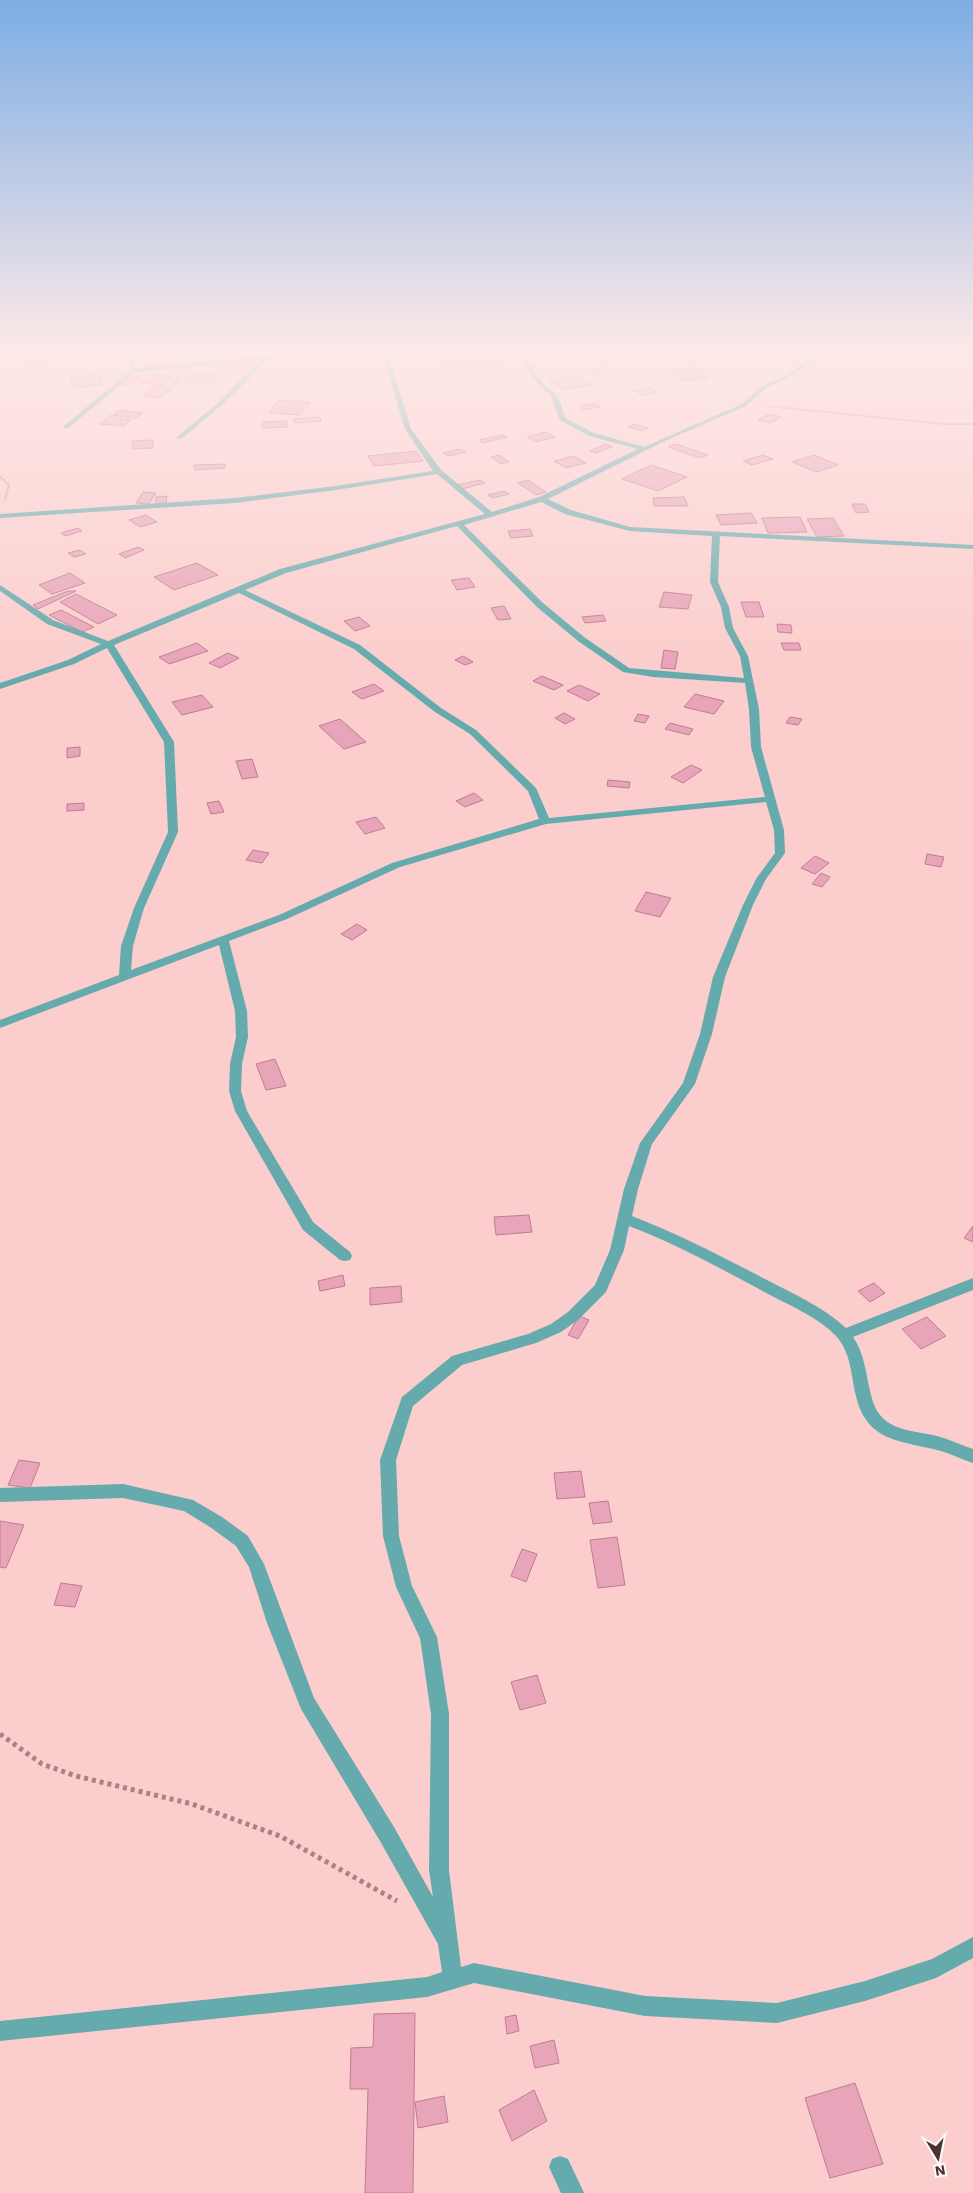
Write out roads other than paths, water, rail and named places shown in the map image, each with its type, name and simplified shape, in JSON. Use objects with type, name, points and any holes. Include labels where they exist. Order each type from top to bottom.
[{"type":"street","points":[[426,455],[438,472],[491,515]]},
{"type":"street","points":[[0,686],[71,662],[136,631],[187,612],[237,589],[283,571],[459,524],[542,499],[632,455]]},
{"type":"street","points":[[0,516],[50,511],[164,506],[288,496],[438,472]]},
{"type":"street","points":[[542,499],[568,512],[630,529],[973,547]]},
{"type":"street","points":[[459,524],[540,605],[581,639],[626,670],[653,674],[749,681]]},
{"type":"street","points":[[453,1980],[438,1870],[440,1714],[428,1637],[404,1587],[390,1536],[388,1460],[407,1402],[457,1360],[531,1338],[556,1328],[573,1316],[601,1288],[617,1250],[631,1189],[646,1143],[689,1084],[706,1034],[719,976],[748,905],[761,879],[780,853],[779,830],[756,747],[754,709],[744,656],[729,628],[725,607],[714,582],[716,534]]},
{"type":"street","points":[[0,587],[50,622],[110,644],[169,742],[173,832],[139,908],[127,946],[125,976]]},
{"type":"street","points":[[237,589],[357,647],[438,710],[474,732],[533,790],[545,821]]},
{"type":"street","points":[[0,1024],[283,917],[396,865],[545,821],[771,799]]},
{"type":"street","points":[[223,940],[241,1011],[242,1038],[236,1064],[235,1091],[241,1111],[308,1226],[345,1256]]},
{"type":"street","points":[[624,1218],[656,1230],[722,1262],[823,1318],[843,1334],[855,1352],[863,1394],[872,1418],[882,1428],[902,1436],[940,1444],[973,1456]]},
{"type":"street","points":[[843,1334],[973,1284]]},
{"type":"street","points":[[0,1495],[123,1491],[188,1505],[242,1541],[256,1564],[276,1623],[307,1703],[387,1834],[448,1942]]},
{"type":"street","points":[[0,2031],[427,1987],[474,1973],[645,2006],[777,2013],[864,1991],[936,1968],[973,1947]]},
{"type":"street","points":[[560,2167],[573,2193]]}]
